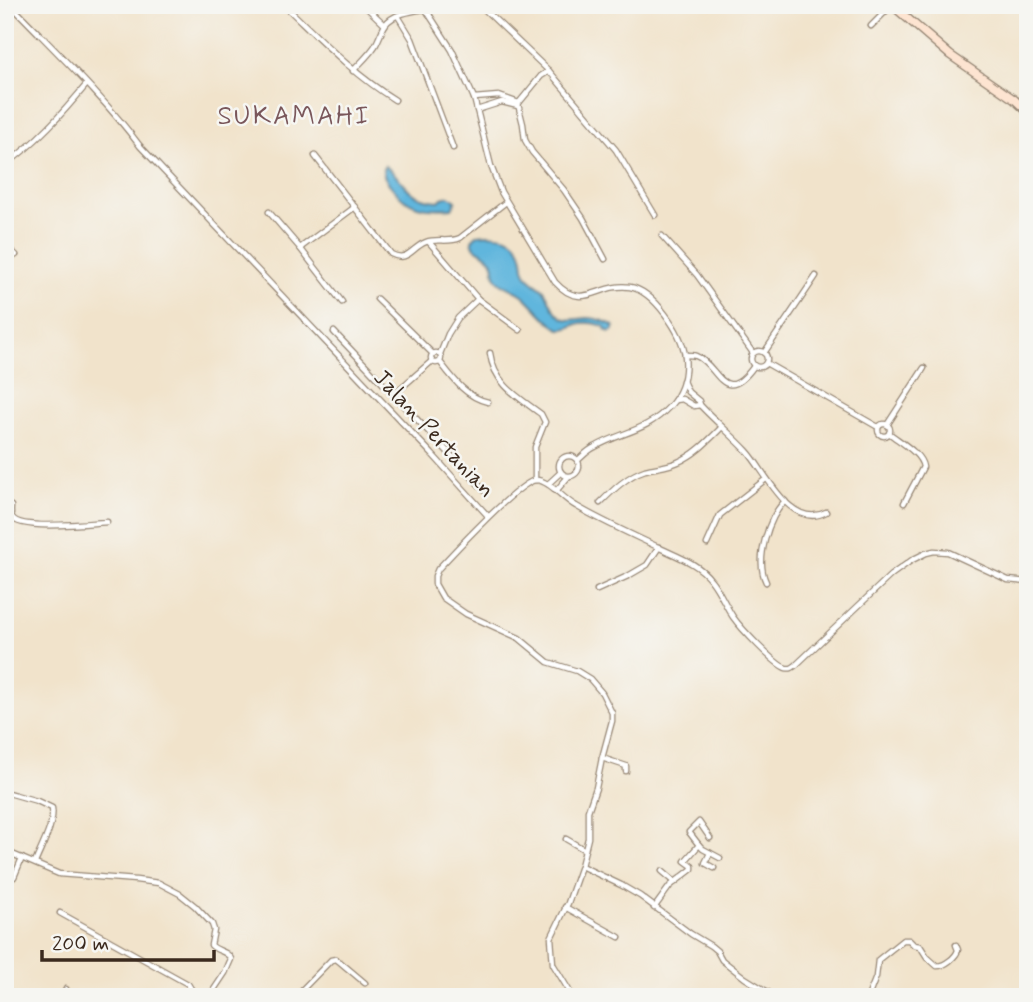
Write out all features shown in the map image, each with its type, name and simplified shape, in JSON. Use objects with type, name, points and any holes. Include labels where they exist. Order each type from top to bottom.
[{"type":"street","name":"Jalan Pertanian","points":[[11,5],[488,516],[527,483],[535,480]]},
{"type":"street","points":[[284,5],[353,71],[395,100]]},
{"type":"street","points":[[364,5],[385,24]]},
{"type":"street","points":[[403,12],[406,5]]},
{"type":"street","points":[[480,5],[549,71],[616,150],[655,215]]},
{"type":"street","points":[[871,26],[892,5],[936,44],[1028,112]]},
{"type":"street","points":[[353,71],[371,52],[385,24],[403,12],[424,7],[452,50],[474,98],[491,166],[506,202],[551,276],[560,287],[576,296],[622,286],[647,294],[678,336],[685,355],[685,373],[681,390],[674,400],[649,424],[597,445],[578,460]]},
{"type":"street","points":[[398,16],[412,38],[453,148]]},
{"type":"street","points":[[549,71],[541,76],[519,104],[525,140],[583,218],[605,259]]},
{"type":"street","points":[[5,165],[29,147],[87,84]]},
{"type":"street","points":[[474,98],[499,96],[519,104]]},
{"type":"street","points":[[477,110],[502,102],[519,104]]},
{"type":"street","points":[[315,156],[395,257],[405,256],[428,241],[460,239],[506,202]]},
{"type":"street","points":[[300,248],[355,207]]},
{"type":"street","points":[[269,212],[342,302]]},
{"type":"street","points":[[662,236],[697,275],[753,354]]},
{"type":"street","points":[[428,241],[478,299],[520,330]]},
{"type":"street","points":[[5,245],[16,255]]},
{"type":"street","points":[[764,353],[816,276]]},
{"type":"street","points":[[377,299],[433,354],[440,354]]},
{"type":"street","points":[[440,362],[440,354],[448,334],[458,318],[478,299]]},
{"type":"street","points":[[334,332],[486,492]]},
{"type":"street","points":[[754,366],[750,358],[753,354],[757,351],[764,353]]},
{"type":"street","points":[[490,353],[492,364],[502,384],[545,419],[535,447],[535,480],[548,484],[573,505],[681,558],[705,573],[745,632],[784,667],[796,665],[891,575],[917,556],[934,551],[948,552],[1005,579],[1028,582]]},
{"type":"street","points":[[764,353],[766,363]]},
{"type":"street","points":[[394,394],[432,361],[433,354]]},
{"type":"street","points":[[685,355],[695,355],[720,379],[728,383],[744,378],[754,366]]},
{"type":"street","points":[[432,361],[440,362]]},
{"type":"street","points":[[440,362],[466,392],[488,402]]},
{"type":"street","points":[[754,366],[759,367],[766,363]]},
{"type":"street","points":[[766,363],[878,427]]},
{"type":"street","points":[[887,425],[924,368]]},
{"type":"street","points":[[683,382],[700,405],[756,460],[766,479],[785,501],[802,512],[819,515],[826,512]]},
{"type":"street","points":[[674,400],[682,399],[694,406],[700,405]]},
{"type":"street","points":[[878,427],[887,425]]},
{"type":"street","points":[[887,425],[890,428],[889,433]]},
{"type":"street","points":[[600,503],[635,474],[682,460],[722,427]]},
{"type":"street","points":[[878,427],[881,436],[889,433]]},
{"type":"street","points":[[889,433],[919,457],[923,464],[904,503]]},
{"type":"street","points":[[560,472],[559,464],[562,459],[570,456],[578,460]]},
{"type":"street","points":[[556,491],[568,477],[578,472],[578,460]]},
{"type":"street","points":[[548,484],[560,472]]},
{"type":"street","points":[[560,472],[568,477]]},
{"type":"street","points":[[707,544],[720,515],[766,479]]},
{"type":"street","points":[[766,582],[763,576],[763,542],[777,509],[785,501]]},
{"type":"street","points":[[5,503],[11,506],[14,520],[22,524],[107,522]]},
{"type":"street","points":[[488,516],[438,569],[435,576],[438,591],[443,598],[466,614],[519,638],[548,662],[577,671],[590,679],[602,693],[611,713],[612,721],[588,811],[585,850],[568,903],[551,938],[553,964],[573,997]]},
{"type":"street","points":[[597,590],[647,565],[659,547]]},
{"type":"street","points":[[602,758],[626,766],[626,772]]},
{"type":"street","points":[[5,792],[37,801],[52,808],[54,812],[35,863]]},
{"type":"street","points":[[710,838],[699,822],[689,832],[699,845],[720,858]]},
{"type":"street","points":[[566,839],[585,850]]},
{"type":"street","points":[[654,908],[670,886],[691,869],[692,866],[685,861],[699,845]]},
{"type":"street","points":[[5,851],[59,874],[159,883],[180,894],[214,927],[212,947],[226,953],[231,961],[209,997]]},
{"type":"street","points":[[710,853],[705,863],[713,868]]},
{"type":"street","points":[[14,877],[22,858]]},
{"type":"street","points":[[580,866],[640,896],[711,946],[722,960],[745,978],[776,997]]},
{"type":"street","points":[[662,871],[675,882]]},
{"type":"street","points":[[565,907],[619,937]]},
{"type":"street","points":[[60,913],[188,984],[196,997]]},
{"type":"street","points":[[868,997],[876,977],[878,960],[903,940],[909,940],[920,947],[937,966],[945,964],[957,954],[956,945]]},
{"type":"street","points":[[295,997],[331,960],[337,959],[365,983]]},
{"type":"street","points":[[63,997],[66,989]]},
{"type":"water","points":[[385,166],[419,197],[439,201],[449,196],[456,201],[452,208],[442,209],[425,208],[410,203],[387,181],[383,171]]},
{"type":"water","points":[[477,235],[500,235],[515,242],[521,252],[526,273],[543,289],[554,309],[562,317],[570,320],[598,319],[614,326],[613,330],[610,332],[604,326],[590,323],[580,323],[563,329],[553,325],[522,294],[497,279],[492,260],[476,249],[472,240]]},
{"type":"district","name":"SUKAMAHI","points":[[294,115]]}]
